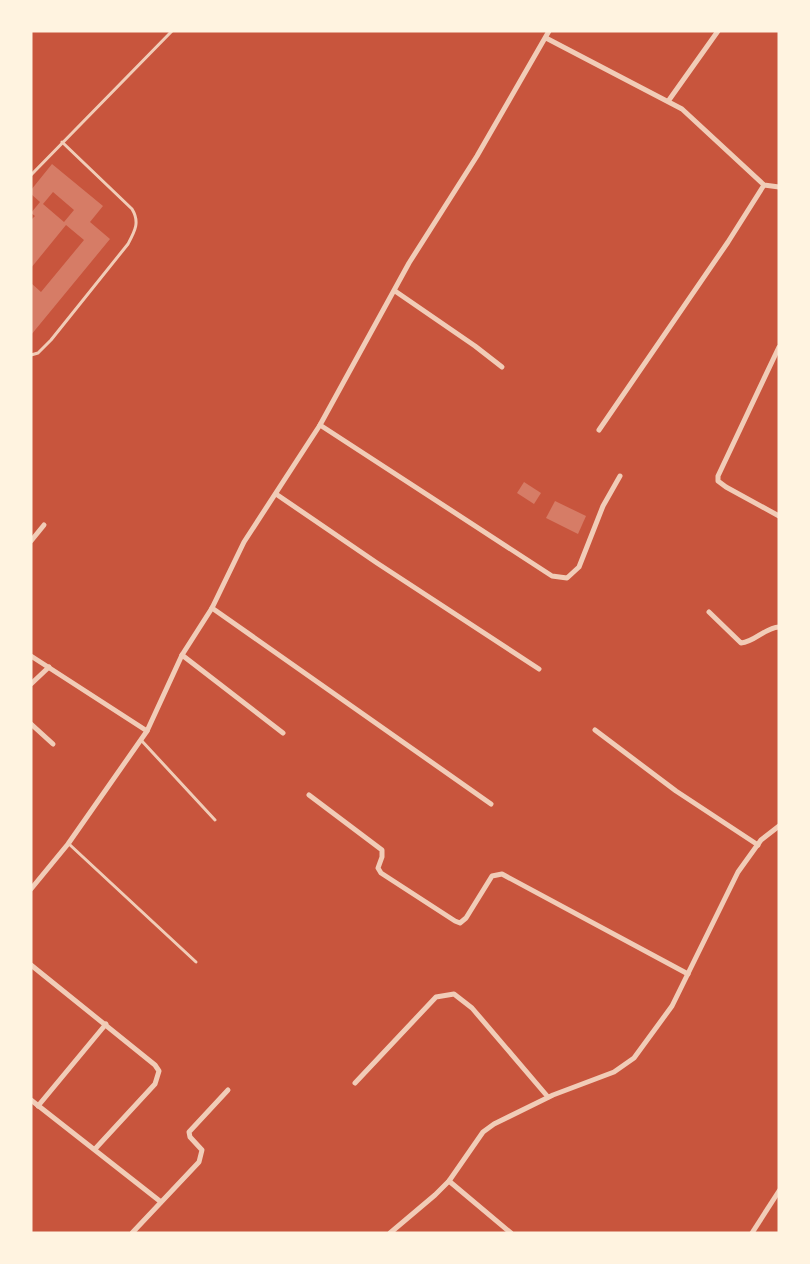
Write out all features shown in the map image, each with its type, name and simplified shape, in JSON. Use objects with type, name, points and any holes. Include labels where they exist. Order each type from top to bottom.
[{"type":"street","points":[[31,889],[68,844],[147,730],[182,655],[212,608],[244,542],[320,425],[409,263],[477,156],[549,31]]},
{"type":"street","points":[[669,100],[718,31]]},
{"type":"street","points":[[546,38],[669,100],[682,109],[764,184],[779,187]]},
{"type":"street","points":[[599,430],[728,242],[764,184]]},
{"type":"street","points":[[395,291],[502,367]]},
{"type":"street","points":[[779,347],[718,476],[718,481],[726,487],[779,516]]},
{"type":"street","points":[[320,425],[552,576],[560,578],[567,578],[579,567],[603,506],[620,476]]},
{"type":"street","points":[[276,494],[539,669]]},
{"type":"street","points":[[31,541],[44,525]]},
{"type":"street","points":[[212,608],[491,804]]},
{"type":"street","points":[[709,612],[741,642],[749,641],[770,628],[779,628]]},
{"type":"street","points":[[182,655],[282,733]]},
{"type":"street","points":[[31,656],[147,730]]},
{"type":"street","points":[[31,684],[49,667]]},
{"type":"street","points":[[31,724],[53,744]]},
{"type":"street","points":[[595,730],[676,791],[758,845]]},
{"type":"street","points":[[309,795],[382,850],[382,857],[378,868],[381,873],[455,921],[460,922],[466,918],[492,876],[502,874],[688,974]]},
{"type":"street","points":[[390,1233],[426,1204],[449,1181],[483,1132],[548,1097],[614,1072],[634,1058],[672,1006],[738,872],[758,845],[779,826]]},
{"type":"street","points":[[31,965],[106,1024],[155,1065],[159,1071],[159,1078],[95,1149]]},
{"type":"street","points":[[355,1082],[436,997],[454,994],[472,1008],[548,1097]]},
{"type":"street","points":[[38,1106],[106,1024]]},
{"type":"street","points":[[132,1233],[201,1157],[202,1150],[190,1137],[190,1128],[228,1090]]},
{"type":"street","points":[[31,1100],[161,1202]]},
{"type":"street","points":[[449,1181],[512,1233]]},
{"type":"street","points":[[752,1233],[779,1191]]},
{"type":"lane","points":[[31,175],[172,31]]},
{"type":"lane","points":[[31,355],[38,353],[51,340],[128,244],[136,230],[137,222],[132,209],[62,142]]},
{"type":"lane","points":[[140,740],[216,820]]},
{"type":"lane","points":[[68,844],[196,962]]},
{"type":"building","points":[[52,164],[103,206],[90,222],[110,239],[31,335],[31,283],[41,292],[84,240],[66,225],[31,268],[31,220],[35,216],[31,213],[40,202],[31,194],[31,190]],"holes":[[[53,192],[74,210],[64,222],[43,204]]]},
{"type":"building","points":[[524,482],[541,493],[534,504],[517,493]]},
{"type":"building","points":[[555,501],[586,516],[578,534],[546,518]]}]
